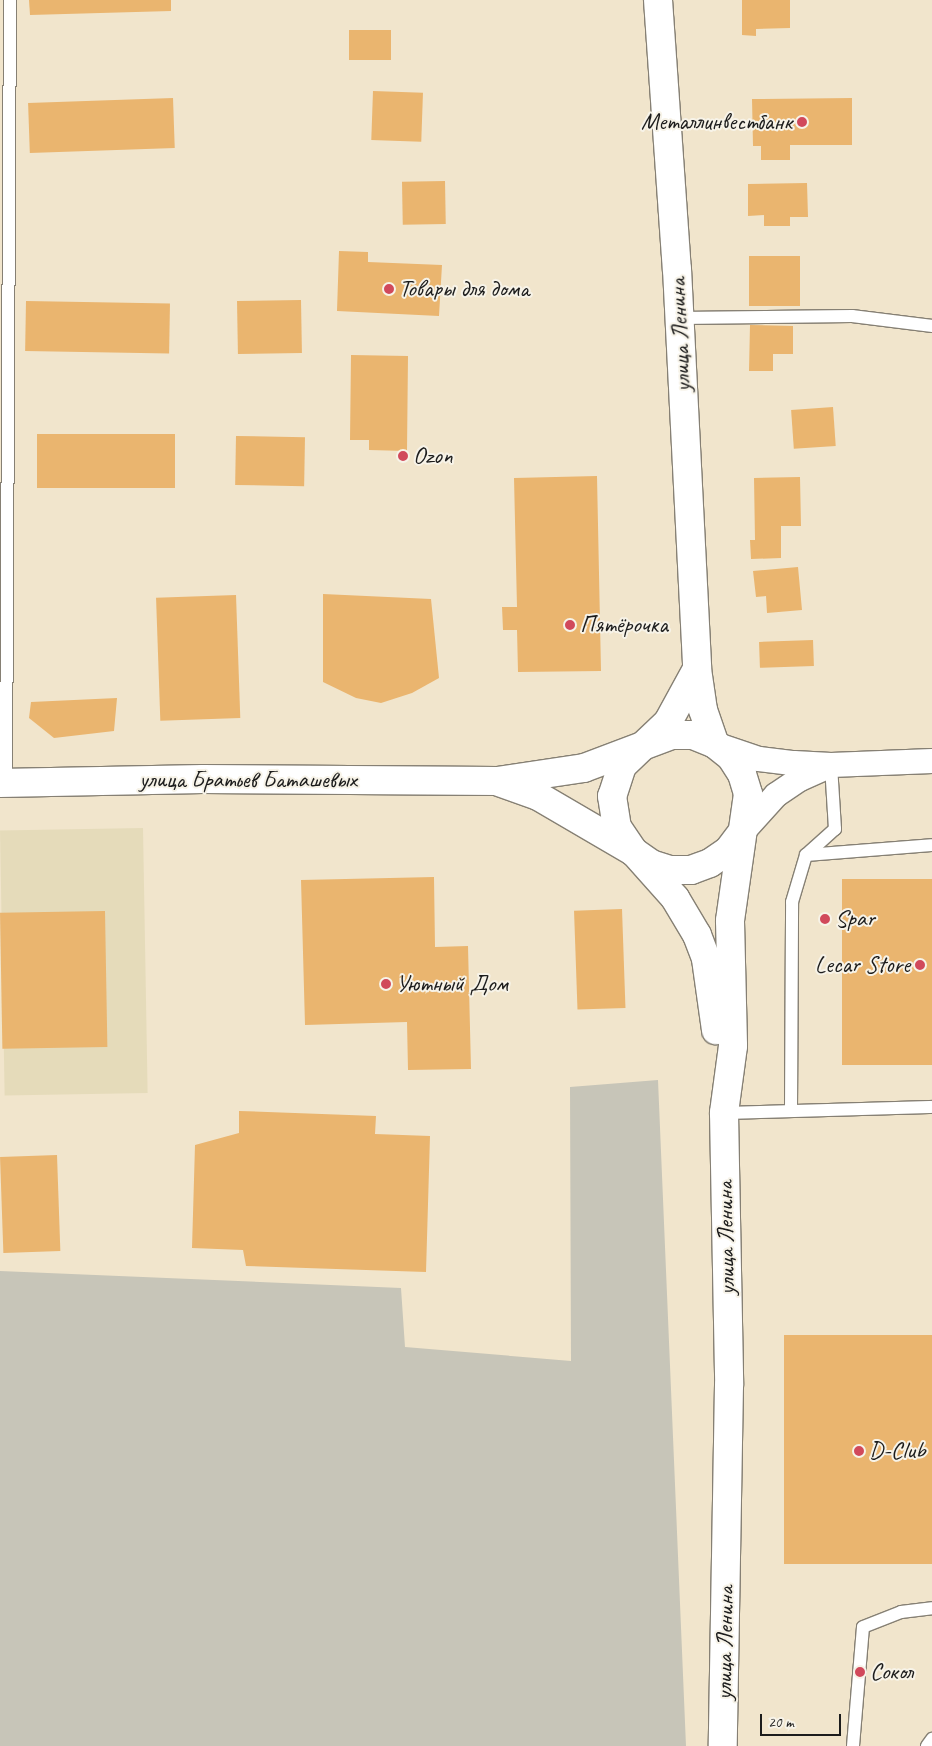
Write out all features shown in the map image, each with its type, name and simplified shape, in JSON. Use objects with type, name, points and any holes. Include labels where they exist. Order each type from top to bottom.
[{"type":"street","name":"улица Ленина","points":[[658,0],[680,318],[697,669],[703,710],[715,744]]},
{"type":"street","points":[[644,744],[668,722],[697,669]]},
{"type":"street","name":"улица Ленина","points":[[644,744],[672,735],[693,735],[715,744],[731,757],[742,774],[748,794],[747,815],[740,835],[730,921],[733,1046],[724,1106],[729,1385],[723,1746]]},
{"type":"street","name":"улица Братьев Баташевых","points":[[3,783],[203,779],[496,781],[584,768],[644,744]]},
{"type":"street","name":"улица Братьев Баташевых","points":[[644,744],[622,766],[612,796],[616,827],[634,852],[675,898],[697,935],[706,959],[724,1106]]},
{"type":"street","points":[[715,744],[759,758],[831,765],[932,761]]},
{"type":"street","points":[[740,835],[776,796],[800,779],[831,765]]},
{"type":"street","name":"улица Братьев Баташевых","points":[[496,781],[538,796],[634,852],[651,864],[670,870],[691,870],[710,863],[728,851],[740,835]]},
{"type":"lane","points":[[3,783],[10,0]]},
{"type":"lane","points":[[680,318],[852,316],[932,326]]},
{"type":"lane","points":[[791,1110],[792,902],[806,855],[835,829],[831,765]]},
{"type":"lane","points":[[806,855],[932,845]]},
{"type":"lane","points":[[724,1106],[791,1110],[932,1107]]},
{"type":"lane","points":[[853,1746],[863,1627],[901,1612],[932,1608]]},
{"type":"lane","points":[[928,1746],[932,1738]]},
{"type":"shaded area","points":[[143,828],[148,1093],[5,1095],[0,830]]},
{"type":"shaded area","points":[[658,1080],[686,1746],[0,1746],[0,1271],[401,1288],[405,1347],[571,1361],[570,1087]]},
{"type":"building","points":[[29,0],[171,0],[171,11],[30,15]]},
{"type":"building","points":[[742,0],[790,0],[790,28],[756,29],[756,36],[742,35]]},
{"type":"building","points":[[349,30],[391,30],[391,60],[349,60]]},
{"type":"building","points":[[373,91],[423,93],[421,142],[371,140]]},
{"type":"building","points":[[173,98],[175,148],[30,153],[28,103]]},
{"type":"building","name":"Металлинвестбанк","points":[[852,98],[852,145],[790,145],[790,160],[761,160],[761,146],[753,146],[752,99]]},
{"type":"building","points":[[445,181],[446,224],[403,225],[402,182]]},
{"type":"building","points":[[807,183],[808,217],[790,217],[790,226],[764,226],[764,215],[748,216],[748,184]]},
{"type":"building","name":"Товары для дома","points":[[339,251],[368,252],[368,262],[442,265],[439,316],[337,311]]},
{"type":"building","points":[[749,256],[800,256],[800,306],[749,306]]},
{"type":"building","points":[[301,300],[302,353],[238,354],[237,301]]},
{"type":"building","points":[[26,301],[170,304],[169,354],[25,351]]},
{"type":"building","points":[[750,325],[793,326],[793,354],[773,354],[773,371],[749,371]]},
{"type":"building","points":[[351,355],[408,356],[407,451],[369,450],[369,440],[350,440]]},
{"type":"building","points":[[833,407],[836,446],[794,449],[791,410]]},
{"type":"building","points":[[37,434],[175,434],[175,488],[37,488]]},
{"type":"building","points":[[236,436],[305,437],[304,486],[235,485]]},
{"type":"building","points":[[597,476],[601,671],[518,672],[517,630],[503,630],[502,607],[517,607],[514,478]]},
{"type":"building","points":[[800,477],[801,526],[781,526],[781,558],[751,559],[750,540],[755,540],[754,478]]},
{"type":"building","points":[[798,567],[802,610],[767,613],[766,596],[756,597],[753,571]]},
{"type":"building","points":[[323,594],[431,599],[439,678],[412,693],[381,703],[356,698],[323,682]]},
{"type":"building","points":[[236,595],[240,718],[160,721],[156,598]]},
{"type":"building","points":[[813,640],[814,666],[760,668],[759,642]]},
{"type":"building","points":[[117,698],[114,731],[54,738],[29,718],[31,702]]},
{"type":"building","name":"Уютный Дом","points":[[434,877],[435,947],[468,946],[471,1069],[408,1070],[407,1022],[305,1025],[301,880]]},
{"type":"building","points":[[842,879],[932,879],[932,1065],[842,1065]]},
{"type":"building","points":[[622,909],[625,1008],[577,1010],[574,911]]},
{"type":"building","points":[[105,911],[107,1047],[2,1049],[0,913]]},
{"type":"building","points":[[239,1111],[376,1116],[375,1134],[430,1136],[426,1272],[246,1266],[243,1250],[192,1248],[195,1145],[239,1133]]},
{"type":"building","points":[[57,1155],[60,1251],[3,1253],[0,1157]]},
{"type":"building","name":"D-Club","points":[[784,1335],[932,1335],[932,1564],[784,1564]]},
{"type":"place","name":"Металлинвестбанк","points":[[802,122]]},
{"type":"place","name":"Товары для дома","points":[[389,289]]},
{"type":"place","name":"Ozon","points":[[403,456]]},
{"type":"place","name":"Пятёрочка","points":[[570,625]]},
{"type":"place","name":"Spar","points":[[825,919]]},
{"type":"place","name":"Lecar Store","points":[[920,965]]},
{"type":"place","name":"Уютный Дом","points":[[386,984]]},
{"type":"place","name":"D-Club","points":[[859,1451]]},
{"type":"place","name":"Сокол","points":[[860,1672]]}]
